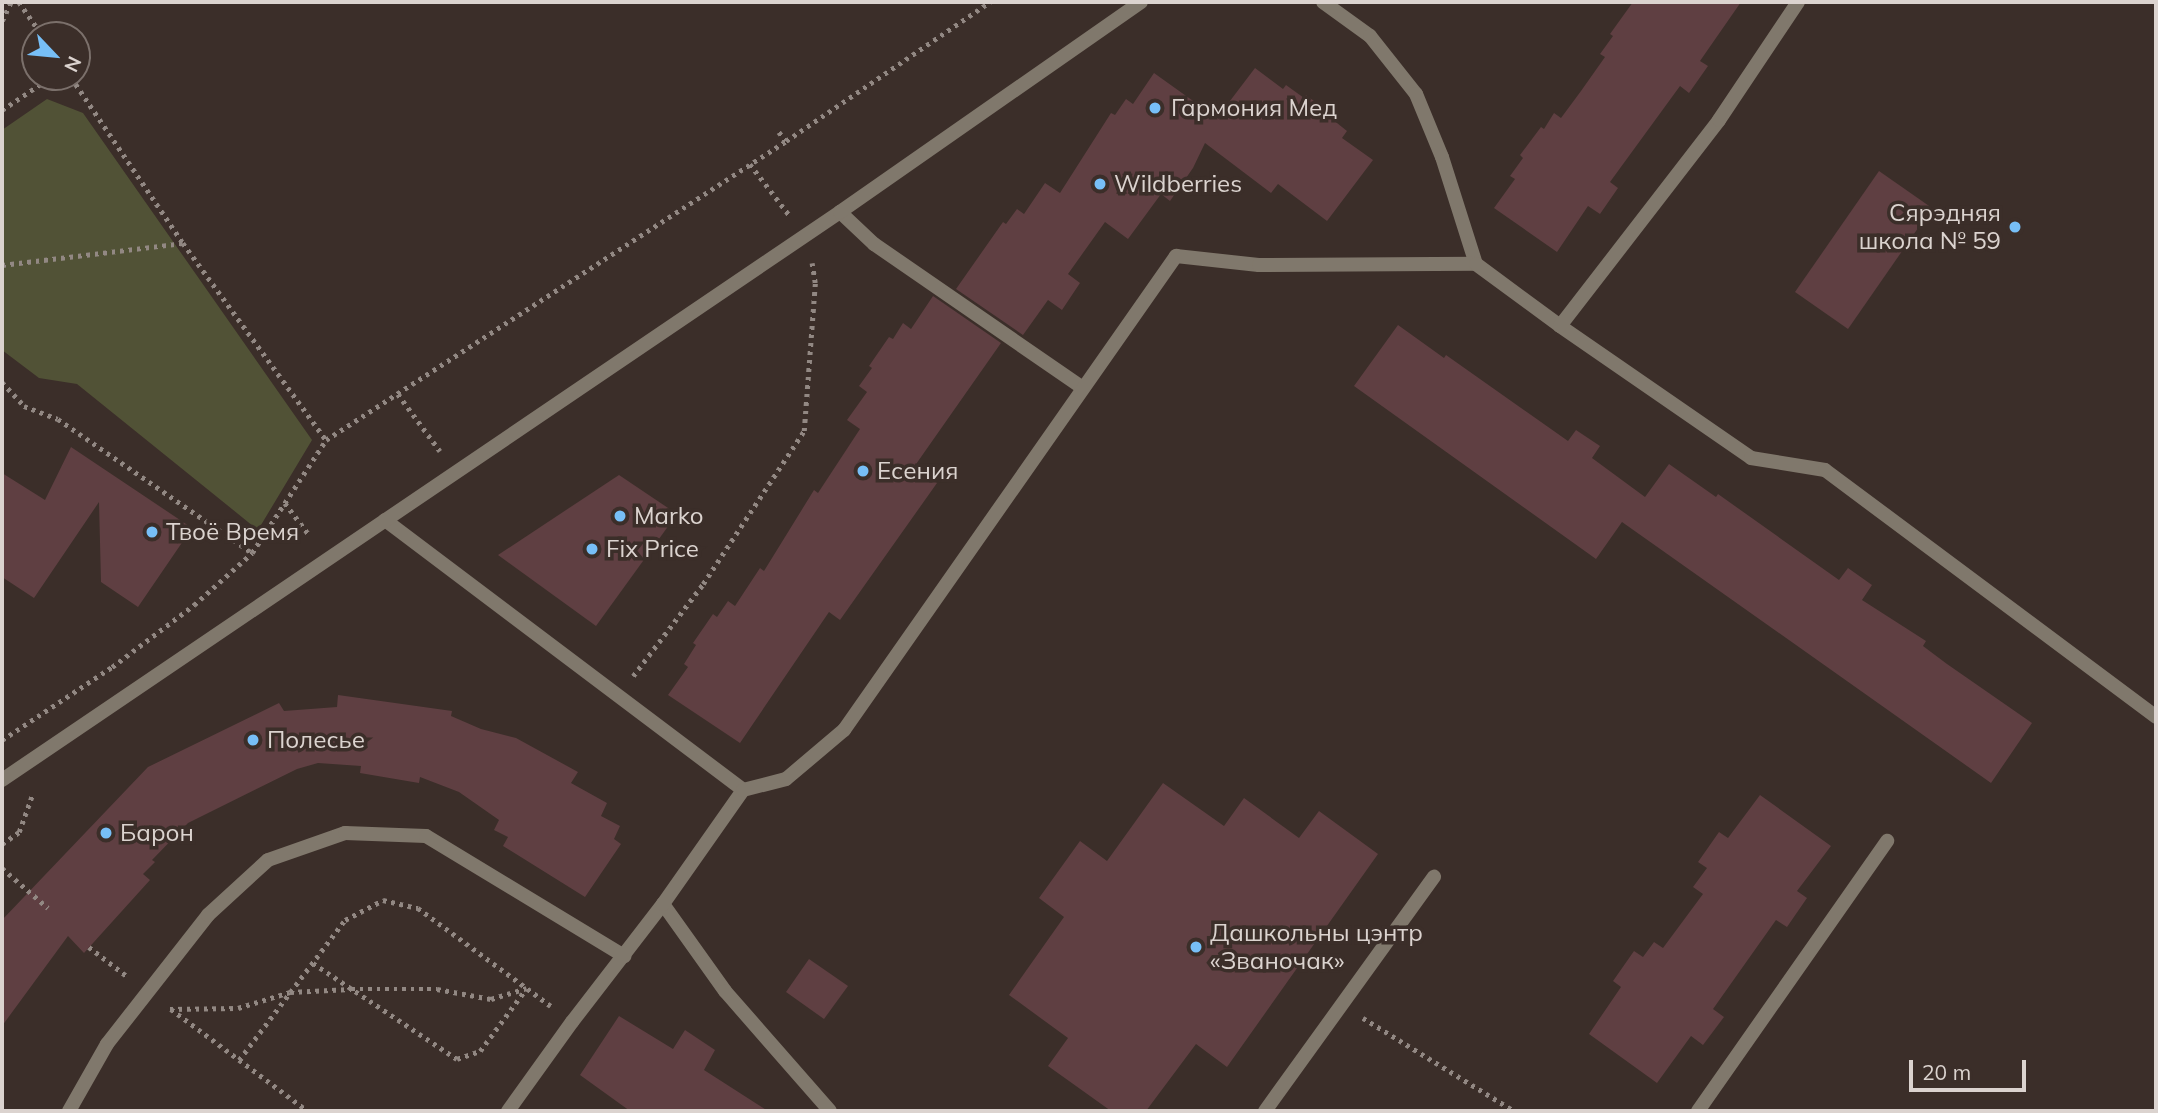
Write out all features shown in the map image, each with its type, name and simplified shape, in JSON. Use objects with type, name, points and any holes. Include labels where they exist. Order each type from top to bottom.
[{"type":"lane","points":[[2,780],[840,212],[1141,2]]},
{"type":"lane","points":[[1323,2],[1370,36],[1416,94],[1442,157],[1476,264],[1560,326],[1751,458],[1825,470],[2156,717]]},
{"type":"lane","points":[[1560,326],[1719,120],[1798,2]]},
{"type":"lane","points":[[840,212],[874,244],[1081,387]]},
{"type":"lane","points":[[508,1111],[572,1022],[663,904],[743,790],[786,779],[844,730],[1081,387],[1176,256],[1259,265],[1476,264]]},
{"type":"lane","points":[[385,520],[743,790]]},
{"type":"lane","points":[[69,1111],[107,1044],[208,915],[268,860],[345,833],[426,836],[624,956]]},
{"type":"lane","points":[[1698,1111],[1887,841]]},
{"type":"lane","points":[[1265,1111],[1434,877]]},
{"type":"lane","points":[[663,904],[725,992],[830,1111]]},
{"type":"path","points":[[2,21],[11,2]]},
{"type":"path","points":[[19,2],[32,21]]},
{"type":"path","points":[[2,740],[112,667],[194,605],[252,553],[326,440],[460,350],[786,141],[990,2]]},
{"type":"path","points":[[2,110],[30,91]]},
{"type":"path","points":[[80,91],[183,243],[326,440]]},
{"type":"path","points":[[779,132],[786,141]]},
{"type":"path","points":[[750,164],[790,217]]},
{"type":"path","points":[[2,265],[183,243]]},
{"type":"path","points":[[630,680],[703,584],[804,431],[815,283],[810,252]]},
{"type":"path","points":[[2,382],[24,406],[58,419],[252,553]]},
{"type":"path","points":[[398,394],[441,452]]},
{"type":"path","points":[[285,503],[310,536]]},
{"type":"path","points":[[2,845],[19,832],[34,791]]},
{"type":"path","points":[[2,868],[48,908]]},
{"type":"path","points":[[239,1060],[345,920],[383,900],[418,908],[572,1022]]},
{"type":"path","points":[[89,947],[308,1111]]},
{"type":"path","points":[[313,963],[457,1059],[480,1051],[526,988]]},
{"type":"path","points":[[170,1009],[238,1008],[290,992],[437,989],[491,999],[526,988]]},
{"type":"path","points":[[1343,1005],[1514,1111]]},
{"type":"green space","points":[[47,99],[83,113],[312,440],[258,530],[77,384],[39,378],[2,350],[2,130]]},
{"type":"building","points":[[1633,2],[1741,2],[1700,61],[1708,66],[1689,93],[1680,86],[1610,182],[1618,188],[1600,214],[1588,206],[1557,252],[1494,208],[1515,179],[1510,176],[1523,158],[1520,155],[1541,127],[1544,129],[1554,113],[1561,118],[1581,91],[1605,57],[1600,54],[1613,36],[1610,34]]},
{"type":"building","points":[[1255,68],[1283,89],[1286,85],[1304,98],[1306,95],[1334,116],[1332,119],[1347,131],[1342,138],[1373,160],[1327,221],[1278,184],[1271,193],[1205,143],[1193,168],[1170,201],[1161,194],[1128,239],[1105,222],[1068,274],[1080,283],[1062,310],[1048,300],[1023,335],[956,289],[1003,222],[1006,224],[1017,209],[1024,214],[1045,183],[1060,193],[1111,113],[1115,115],[1126,99],[1133,104],[1154,73],[1217,118]]},
{"type":"building","points":[[1879,171],[1932,208],[1848,329],[1795,292]]},
{"type":"building","points":[[933,296],[1001,343],[914,467],[937,483],[840,620],[829,612],[740,743],[668,695],[688,667],[684,664],[696,645],[693,643],[713,614],[717,617],[728,601],[735,606],[760,568],[764,571],[814,490],[818,493],[860,429],[847,420],[867,392],[859,386],[872,368],[869,366],[889,337],[893,339],[903,323],[911,329]]},
{"type":"building","points":[[1398,325],[1444,358],[1446,355],[1568,441],[1576,430],[1600,446],[1592,458],[1645,497],[1669,464],[1716,497],[1718,494],[1839,580],[1848,568],[1872,585],[1862,600],[1926,641],[1923,646],[2032,723],[1991,783],[1622,522],[1596,559],[1354,386]]},
{"type":"building","points":[[71,447],[192,528],[138,607],[101,582],[99,502],[34,598],[2,577],[2,473],[45,500]]},
{"type":"building","points":[[619,475],[677,514],[596,626],[498,555]]},
{"type":"building","points":[[338,695],[452,711],[451,716],[481,729],[516,738],[578,772],[571,783],[607,803],[601,816],[620,826],[614,839],[621,844],[585,897],[503,846],[508,837],[494,830],[499,820],[459,792],[420,777],[419,783],[360,773],[361,766],[318,763],[297,769],[188,823],[152,860],[155,862],[143,874],[150,880],[84,953],[68,936],[2,1026],[2,920],[148,767],[279,703],[284,711],[337,707]]},
{"type":"building","name":"Дашкольны цэнтр «Званочак»","points":[[1163,783],[1224,826],[1244,798],[1299,838],[1319,811],[1378,854],[1227,1067],[1196,1044],[1146,1111],[1111,1111],[1048,1066],[1068,1038],[1009,995],[1064,917],[1039,898],[1080,841],[1107,861]]},
{"type":"building","points":[[1760,795],[1831,846],[1797,891],[1807,898],[1787,927],[1776,920],[1713,1009],[1724,1017],[1703,1045],[1691,1036],[1657,1083],[1589,1034],[1621,987],[1613,981],[1634,951],[1643,957],[1654,942],[1663,948],[1703,894],[1693,887],[1707,868],[1698,862],[1719,832],[1728,838]]},
{"type":"building","points":[[809,959],[848,986],[824,1019],[786,992]]},
{"type":"building","points":[[619,1016],[673,1049],[685,1030],[715,1050],[704,1070],[768,1111],[630,1111],[580,1075]]},
{"type":"place","name":"Гармония Мед","points":[[1155,108]]},
{"type":"place","name":"Wildberries","points":[[1100,184]]},
{"type":"place","name":"Сярэдняя школа № 59","points":[[2015,227]]},
{"type":"place","name":"Есения","points":[[863,471]]},
{"type":"place","name":"Marko","points":[[620,516]]},
{"type":"place","name":"Твоё Время","points":[[152,532]]},
{"type":"place","name":"Fix Price","points":[[592,549]]},
{"type":"place","name":"Полесье","points":[[253,740]]},
{"type":"place","name":"Барон","points":[[106,833]]},
{"type":"place","name":"Дашкольны цэнтр «Званочак»","points":[[1196,947]]}]
